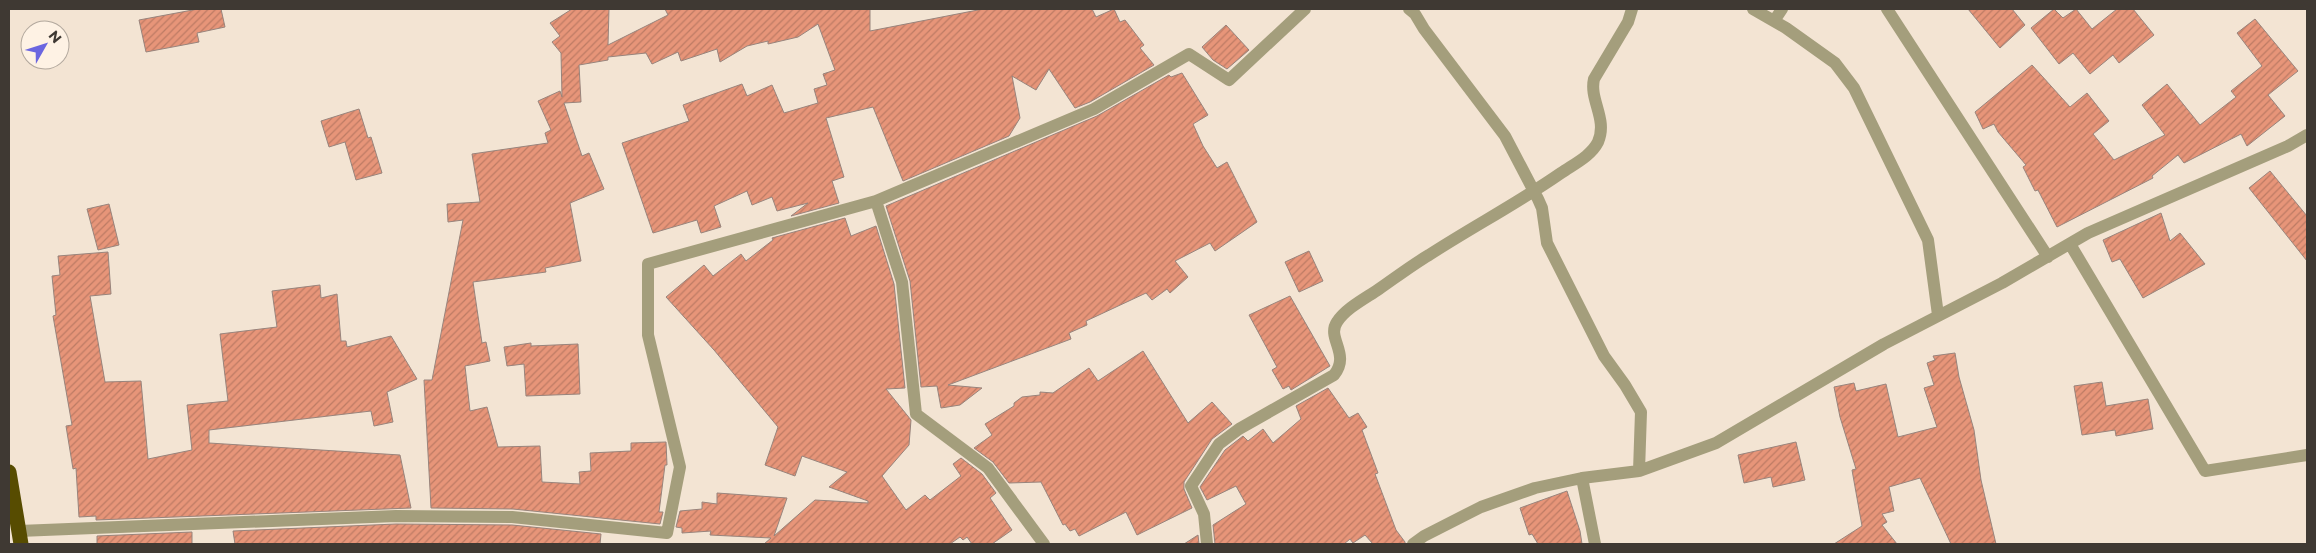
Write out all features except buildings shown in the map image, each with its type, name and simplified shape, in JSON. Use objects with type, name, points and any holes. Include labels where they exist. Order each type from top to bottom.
[{"type":"highway","points":[[9,472],[20,538]]},
{"type":"street","points":[[20,538],[396,516],[512,518],[667,533],[680,467],[648,334],[648,264],[876,201],[1094,109],[1189,54],[1229,80],[1305,9]]},
{"type":"street","points":[[1409,9],[1415,14],[1429,36],[1505,136],[1542,208],[1547,243],[1604,356],[1625,385],[1640,412],[1639,471]]},
{"type":"street","points":[[1207,544],[1204,514],[1191,486],[1220,444],[1239,429],[1334,375],[1340,368],[1342,358],[1335,332],[1336,322],[1348,310],[1428,255],[1534,192],[1592,152],[1599,140],[1602,122],[1592,86],[1594,79],[1628,22],[1632,9]]},
{"type":"street","points":[[1753,9],[1835,62],[1854,88],[1928,240],[1938,316]]},
{"type":"street","points":[[1774,21],[1782,9]]},
{"type":"street","points":[[1887,9],[2048,257]]},
{"type":"street","points":[[1413,544],[1424,536],[1480,507],[1535,488],[1582,478],[1639,471],[1716,443],[1884,344],[2048,257],[2088,233],[2288,146],[2307,135]]},
{"type":"street","points":[[876,201],[902,282],[916,414],[988,468],[1044,544]]},
{"type":"street","points":[[2070,244],[2205,471],[2307,455]]},
{"type":"street","points":[[1582,478],[1595,544]]}]
